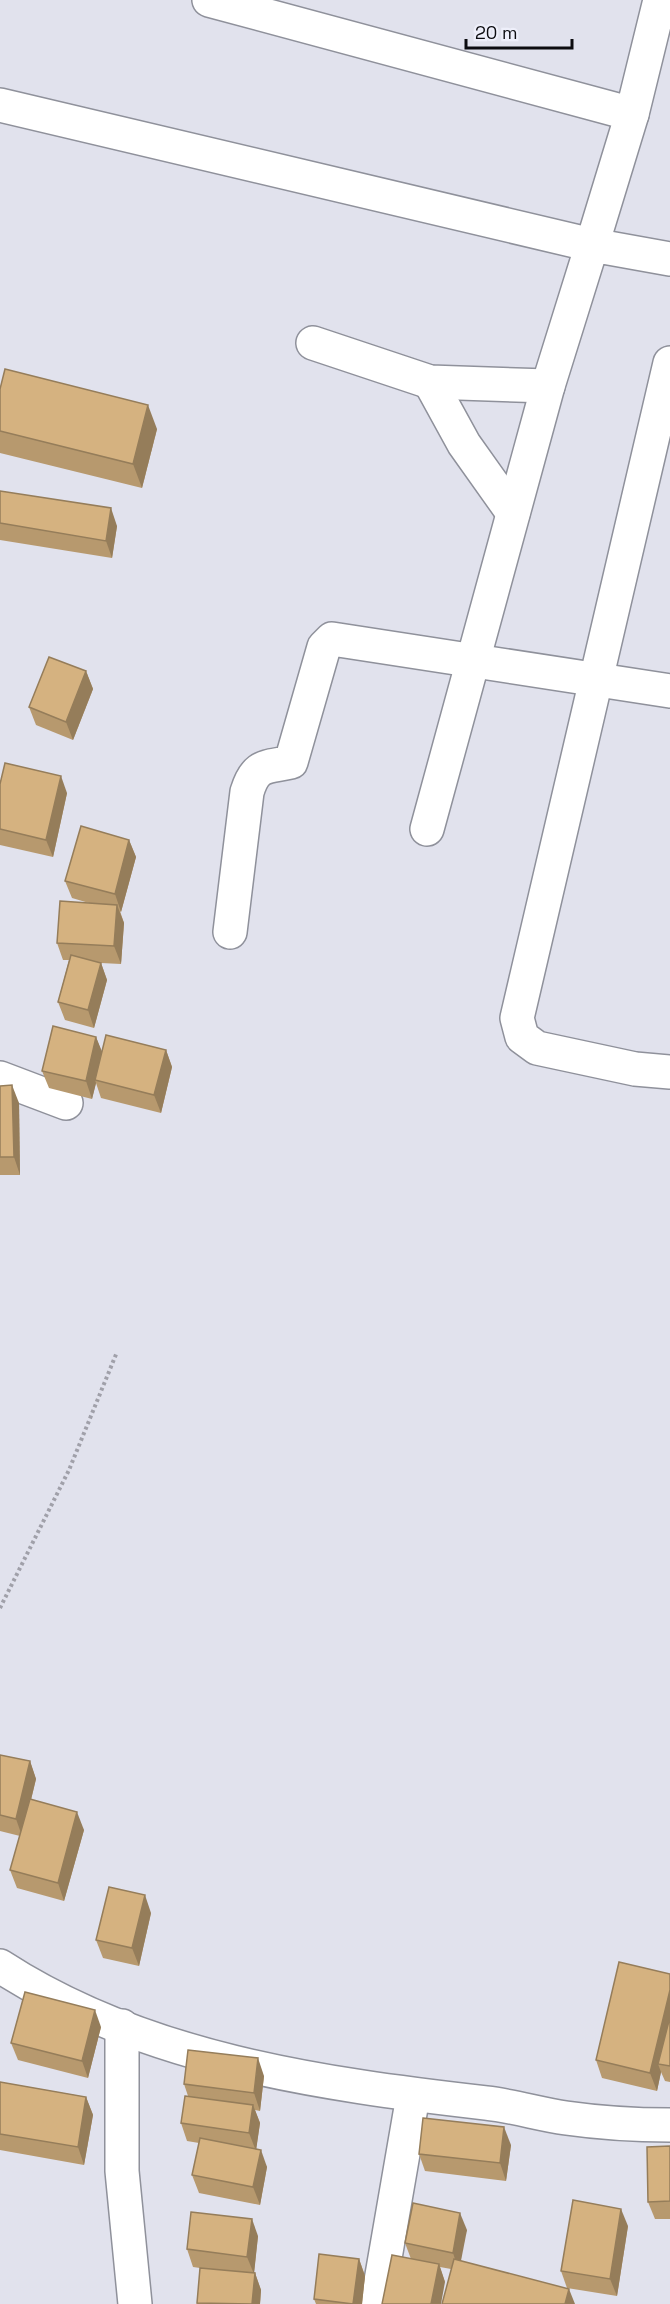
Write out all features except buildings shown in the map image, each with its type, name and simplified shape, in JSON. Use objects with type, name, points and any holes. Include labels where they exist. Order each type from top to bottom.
[{"type":"street","points":[[209,0],[632,114]]},
{"type":"street","points":[[428,829],[472,661],[549,386],[632,114],[660,0]]},
{"type":"street","points":[[0,105],[592,245],[670,259]]},
{"type":"street","points":[[313,343],[430,382],[549,386]]},
{"type":"street","points":[[670,363],[517,1018],[522,1037],[537,1048],[635,1069],[670,1072]]},
{"type":"street","points":[[430,382],[464,444],[513,513]]},
{"type":"street","points":[[230,932],[247,792],[252,776],[261,768],[291,762],[324,647],[332,639],[670,691]]},
{"type":"street","points":[[0,1078],[66,1102]]},
{"type":"street","points":[[0,1966],[29,1985],[122,2026],[177,2046],[262,2070],[414,2096],[486,2103],[564,2118],[617,2124],[670,2125]]},
{"type":"street","points":[[122,2026],[122,2171],[135,2304]]},
{"type":"street","points":[[377,2304],[414,2096]]},
{"type":"path","points":[[0,1608],[69,1470],[117,1352]]}]
